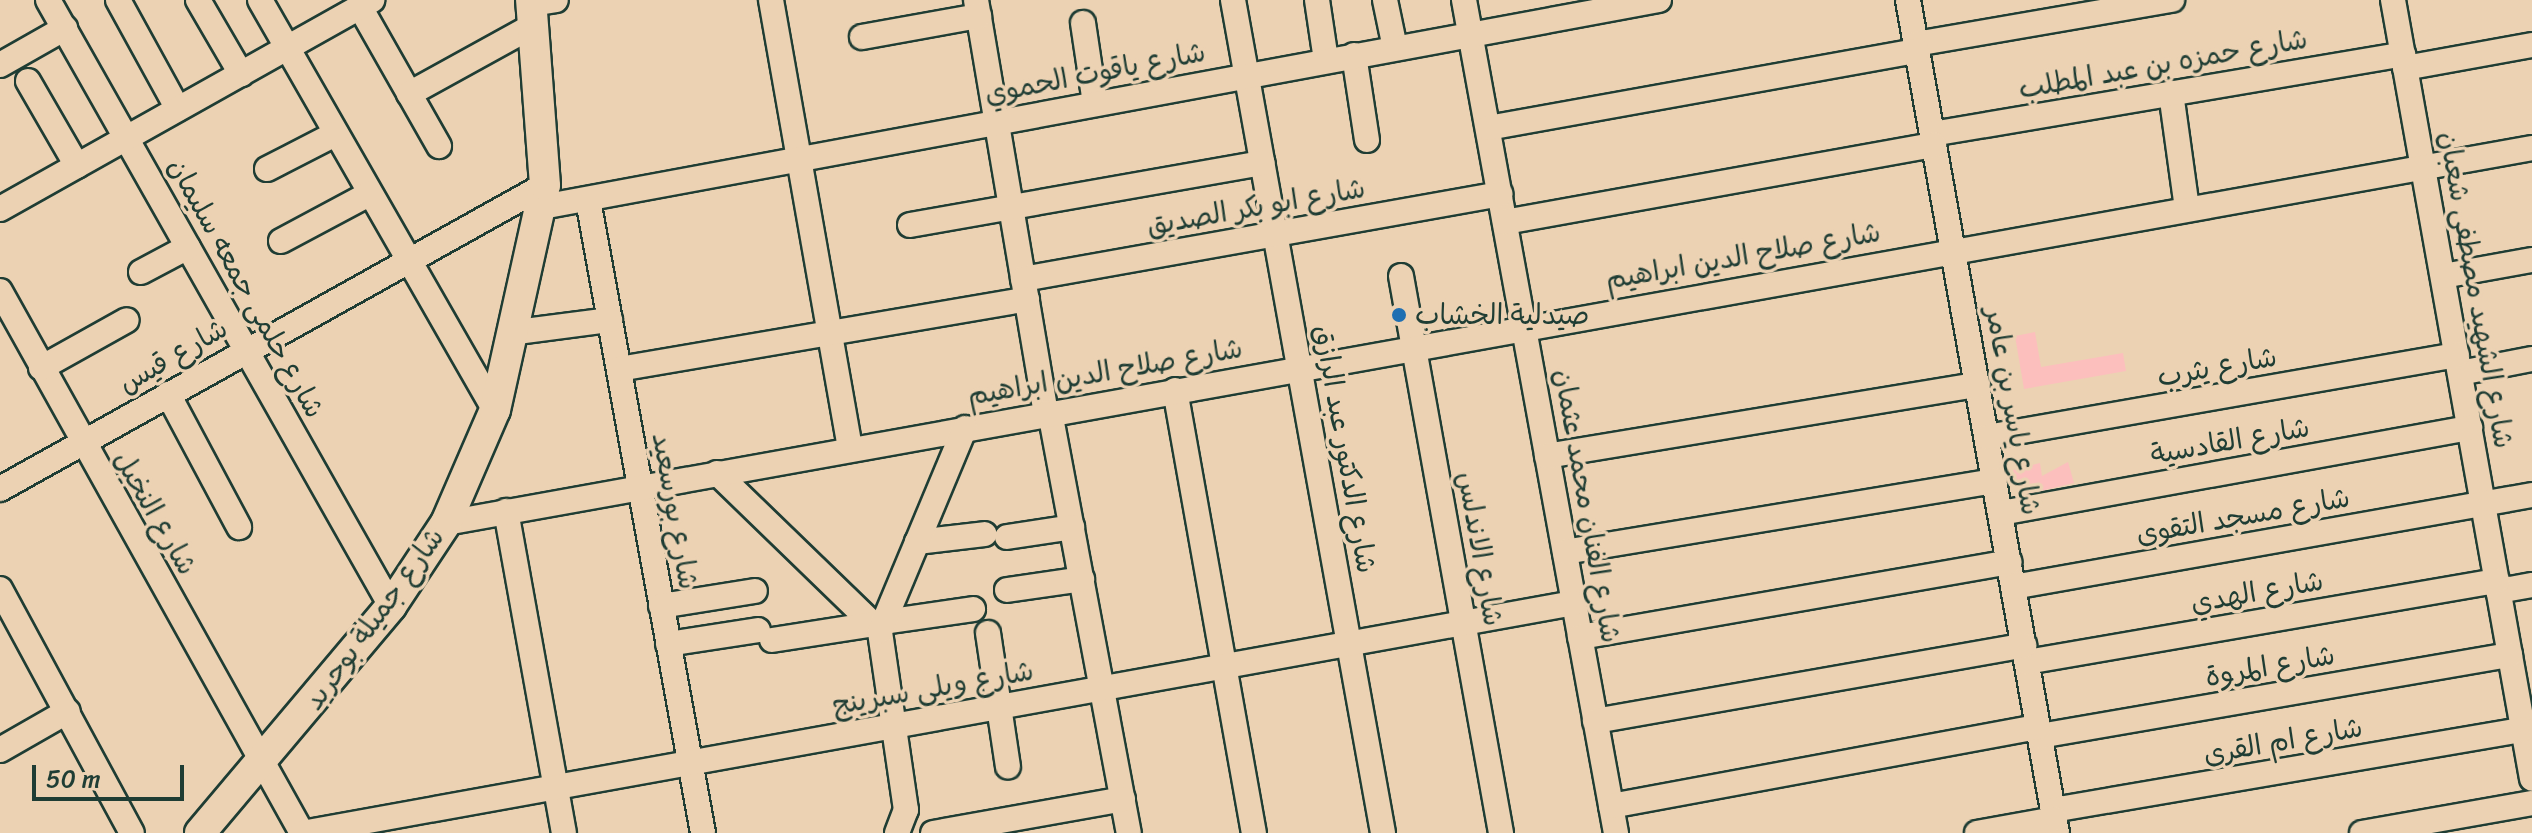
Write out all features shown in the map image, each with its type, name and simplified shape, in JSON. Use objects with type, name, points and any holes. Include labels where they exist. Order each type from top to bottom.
[{"type":"main road","name":"شارع جميلة بوحريد","points":[[200,833],[391,606],[446,523],[495,410],[517,332],[544,196],[538,7]]},
{"type":"street","name":"شارع حلمى جمعه سليمان","points":[[48,0],[391,606]]},
{"type":"street","points":[[118,0],[178,109]]},
{"type":"street","points":[[198,0],[241,74]]},
{"type":"street","points":[[260,0],[405,259],[495,410]]},
{"type":"street","points":[[771,0],[850,449]]},
{"type":"street","name":"شارع الدكتور عبد الرازق","points":[[1233,0],[1383,833]]},
{"type":"street","points":[[1317,0],[1326,60]]},
{"type":"street","points":[[1385,0],[1395,48]]},
{"type":"street","name":"شارع الفنان محمد عثمان","points":[[1464,0],[1616,833]]},
{"type":"street","name":"شارع ياقوت الحموي","points":[[544,196],[588,200],[1659,0]]},
{"type":"street","name":"شارع ياسر بن عامر","points":[[1908,0],[2055,821]]},
{"type":"street","points":[[1488,128],[2172,0]]},
{"type":"street","name":"شارع الشهيد مصطفى شعبان","points":[[2393,0],[2498,586],[2519,669],[2523,730],[2531,767]]},
{"type":"street","points":[[0,209],[366,3],[409,94],[439,146]]},
{"type":"street","points":[[409,94],[538,7]]},
{"type":"street","points":[[862,37],[977,8],[1025,289],[1129,833]]},
{"type":"street","points":[[1083,23],[1095,103]]},
{"type":"street","points":[[0,65],[65,28]]},
{"type":"street","name":"شارع حمزه بن عبد المطلب","points":[[1505,222],[2171,93],[2532,45]]},
{"type":"street","points":[[1354,55],[1367,140]]},
{"type":"street","points":[[28,81],[77,166]]},
{"type":"street","points":[[2171,93],[2187,208]]},
{"type":"street","points":[[267,169],[335,134]]},
{"type":"street","name":"شارع صلاح الدين ابراهيم","points":[[446,523],[1953,248],[2532,148]]},
{"type":"street","points":[[910,225],[1263,163]]},
{"type":"street","points":[[281,241],[369,194]]},
{"type":"street","name":"شارع ابو بكر الصديق","points":[[619,369],[830,333],[1276,234],[1500,194]]},
{"type":"street","name":"شارع قيس","points":[[0,489],[405,259],[544,196]]},
{"type":"street","name":"شارع بورسعيد","points":[[588,200],[703,833]]},
{"type":"street","points":[[141,272],[188,247]]},
{"type":"street","points":[[2443,276],[2532,260]]},
{"type":"street","name":"شارع الاندلس","points":[[1401,276],[1501,833]]},
{"type":"street","name":"شارع النخيل","points":[[0,291],[81,443],[302,833]]},
{"type":"street","points":[[41,368],[127,320]]},
{"type":"street","points":[[517,332],[610,320]]},
{"type":"street","name":"شارع يثرب","points":[[1987,437],[2458,364],[2532,359]]},
{"type":"street","points":[[1547,456],[1978,385]]},
{"type":"street","points":[[1175,390],[1254,833]]},
{"type":"street","points":[[168,394],[239,527]]},
{"type":"street","points":[[965,428],[879,626],[894,726],[901,822],[930,833],[1123,799]]},
{"type":"street","name":"شارع القادسية","points":[[2001,513],[2470,428]]},
{"type":"street","points":[[717,473],[879,626]]},
{"type":"street","points":[[1565,552],[1995,481]]},
{"type":"street","name":"شارع مسجد التقوى","points":[[2013,587],[2532,495]]},
{"type":"street","points":[[506,511],[564,833]]},
{"type":"street","points":[[917,542],[1072,527]]},
{"type":"street","points":[[1580,637],[2009,562]]},
{"type":"street","points":[[1007,590],[1082,579]]},
{"type":"street","name":"شارع الهدي","points":[[1595,721],[2026,654],[2498,586],[2532,585]]},
{"type":"street","points":[[0,589],[132,833]]},
{"type":"street","points":[[661,606],[755,591]]},
{"type":"street","name":"شارع ويلى سبرينج","points":[[302,833],[1574,603]]},
{"type":"street","points":[[668,644],[879,626],[973,609]]},
{"type":"street","points":[[988,633],[1008,767]]},
{"type":"street","name":"شارع المروة","points":[[1611,806],[2039,732],[2519,669]]},
{"type":"street","points":[[0,750],[68,711]]},
{"type":"street","name":"شارع ام القرى","points":[[1977,833],[2055,821],[2523,730]]},
{"type":"street","points":[[2362,833],[2532,803]]},
{"type":"building","points":[[2035,332],[2041,367],[2123,353],[2126,371],[2024,389],[2015,336]]},
{"type":"building","points":[[2068,462],[2074,483],[2020,496],[2013,470],[2040,463],[2042,476]]},
{"type":"place","name":"صيدلية الخشاب","points":[[1399,315]]}]
